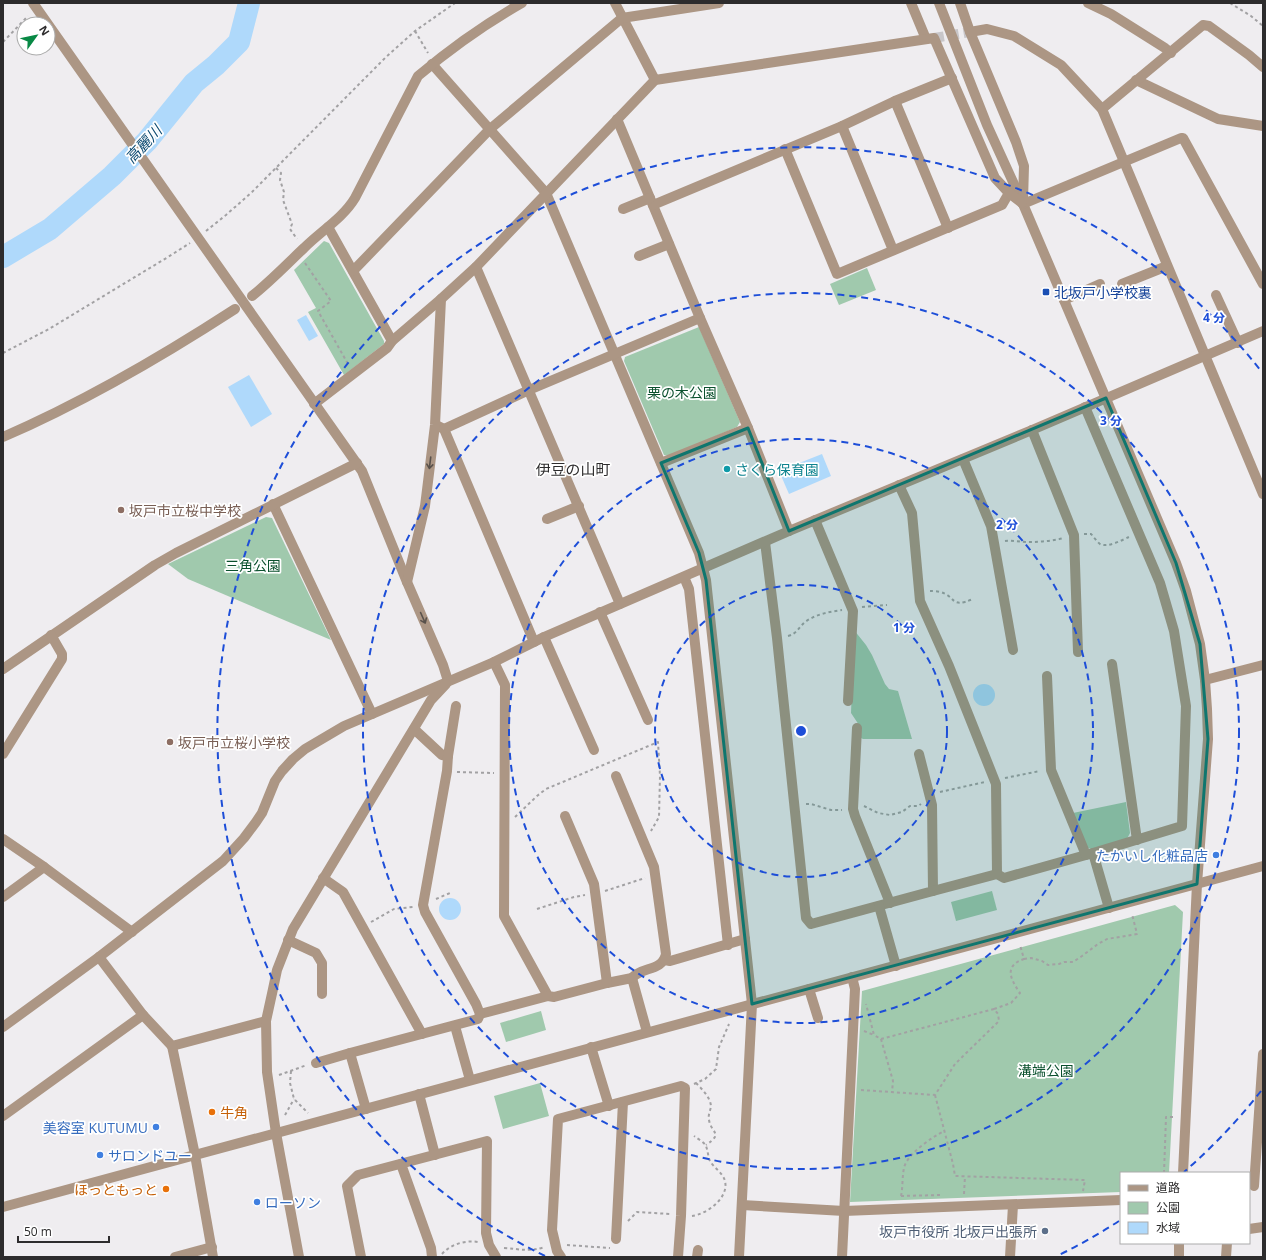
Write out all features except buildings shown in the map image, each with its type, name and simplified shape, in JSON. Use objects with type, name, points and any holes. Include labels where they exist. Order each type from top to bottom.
[{"type":"street","points":[[252,296],[274,278],[299,253],[349,208],[418,76],[432,64],[496,18],[522,3]]},
{"type":"street","points":[[615,3],[655,80]]},
{"type":"street","points":[[353,271],[490,129],[622,18],[719,3]]},
{"type":"street","points":[[911,3],[926,39]]},
{"type":"street","points":[[939,3],[987,125],[1023,204],[1176,563],[1186,591],[1200,644],[1205,680],[1208,739],[1197,884],[1183,1172]]},
{"type":"street","points":[[960,3],[970,32],[1013,135],[1024,166],[1023,204]]},
{"type":"street","points":[[1088,3],[1111,14],[1171,53]]},
{"type":"street","points":[[36,8],[362,471],[443,665],[448,681]]},
{"type":"street","points":[[1102,109],[1204,25],[1209,26],[1263,67]]},
{"type":"street","points":[[970,32],[987,29],[1014,36],[1061,65],[1102,109],[1263,494]]},
{"type":"street","points":[[314,404],[387,348],[392,341],[442,299],[476,266],[655,80],[934,38],[995,178],[1009,193],[1023,204]]},
{"type":"street","points":[[432,64],[546,193],[699,553],[706,580],[752,1004],[739,1256]]},
{"type":"street","points":[[623,209],[652,201],[785,149],[952,78]]},
{"type":"street","points":[[1136,80],[1218,119],[1263,126]]},
{"type":"street","points":[[895,101],[948,228]]},
{"type":"street","points":[[617,119],[700,318],[748,428],[789,531]]},
{"type":"street","points":[[842,126],[893,250]]},
{"type":"street","points":[[1023,204],[1184,138],[1263,284]]},
{"type":"street","points":[[785,149],[837,274],[1002,204],[1009,193]]},
{"type":"street","points":[[328,227],[392,341]]},
{"type":"street","points":[[639,256],[669,244]]},
{"type":"street","points":[[476,266],[620,604]]},
{"type":"street","points":[[1122,284],[1167,266]]},
{"type":"street","points":[[1064,300],[1100,284]]},
{"type":"street","points":[[1216,295],[1238,342]]},
{"type":"street","points":[[408,582],[425,506],[435,425],[442,299]]},
{"type":"street","points":[[3,437],[80,400],[180,344],[235,309]]},
{"type":"street","points":[[444,429],[529,390],[700,318]]},
{"type":"street","points":[[3,1027],[99,957],[223,861],[244,838],[262,813],[275,782],[282,770],[305,749],[325,736],[344,726],[494,662],[544,637],[600,612],[1263,331]]},
{"type":"street","points":[[765,542],[777,638],[806,918],[811,924],[998,874],[1004,878],[1182,826],[1186,706],[1174,632],[1160,584],[1085,407]]},
{"type":"street","points":[[435,425],[444,429],[534,642]]},
{"type":"street","points":[[661,464],[748,428]]},
{"type":"street","points":[[1032,430],[1074,535],[1078,652]]},
{"type":"street","points":[[963,459],[991,526],[1013,650]]},
{"type":"street","points":[[3,669],[155,565],[273,504],[357,463]]},
{"type":"street","points":[[899,485],[912,513],[920,601],[949,666],[996,784],[998,874]]},
{"type":"street","points":[[273,504],[372,714]]},
{"type":"street","points":[[547,520],[579,506]]},
{"type":"street","points":[[815,520],[854,611],[848,701]]},
{"type":"street","points":[[684,577],[689,589],[728,945]]},
{"type":"street","points":[[600,612],[648,720]]},
{"type":"street","points":[[3,754],[62,659],[62,654],[51,635]]},
{"type":"street","points":[[544,637],[594,750]]},
{"type":"street","points":[[494,662],[505,685],[504,916],[548,996]]},
{"type":"street","points":[[1112,664],[1137,840]]},
{"type":"street","points":[[1205,680],[1263,665]]},
{"type":"street","points":[[1047,676],[1051,770],[1090,854],[1109,908]]},
{"type":"street","points":[[299,1257],[266,1072],[266,1021],[277,970],[293,928],[431,700],[448,681]]},
{"type":"street","points":[[316,1063],[455,1026],[478,1019],[480,1014],[423,906],[448,771],[448,756],[456,706]]},
{"type":"street","points":[[857,728],[853,809],[890,903]]},
{"type":"street","points":[[414,729],[442,755],[448,756]]},
{"type":"street","points":[[919,754],[932,805],[934,891]]},
{"type":"street","points":[[480,1014],[548,996],[554,998],[606,983],[632,978],[636,973],[661,964],[665,960],[666,954],[654,867],[616,776]]},
{"type":"street","points":[[565,816],[594,884],[606,983]]},
{"type":"street","points":[[3,839],[44,867],[132,932]]},
{"type":"street","points":[[3,1207],[1263,866]]},
{"type":"street","points":[[3,897],[44,867]]},
{"type":"street","points":[[323,878],[343,892],[422,1034]]},
{"type":"street","points":[[879,906],[896,966]]},
{"type":"street","points":[[665,960],[670,961],[745,939]]},
{"type":"street","points":[[288,940],[316,953],[322,963],[322,994]]},
{"type":"street","points":[[99,957],[143,1015],[172,1046],[212,1252],[175,1257]]},
{"type":"street","points":[[842,1257],[853,1026],[851,1015],[855,990],[852,977]]},
{"type":"street","points":[[632,978],[647,1032]]},
{"type":"street","points":[[809,989],[818,1018]]},
{"type":"street","points":[[3,1116],[143,1015]]},
{"type":"street","points":[[172,1046],[266,1021]]},
{"type":"street","points":[[455,1026],[470,1080]]},
{"type":"street","points":[[591,1047],[609,1106]]},
{"type":"street","points":[[350,1053],[366,1109]]},
{"type":"street","points":[[1255,1186],[1263,1054]]},
{"type":"street","points":[[561,1257],[557,1251],[552,1230],[558,1119],[682,1086],[685,1088],[681,1216],[678,1257]]},
{"type":"street","points":[[419,1094],[435,1155]]},
{"type":"street","points":[[616,1244],[623,1102]]},
{"type":"street","points":[[361,1257],[348,1186],[358,1176],[487,1141],[486,1234],[489,1246],[496,1257]]},
{"type":"street","points":[[401,1164],[431,1248],[432,1257]]},
{"type":"street","points":[[742,1205],[844,1211],[1120,1200]]},
{"type":"street","points":[[1010,1257],[1013,1204]]},
{"type":"street","points":[[1250,1229],[1263,1227]]},
{"type":"street","points":[[1179,1244],[1179,1257]]},
{"type":"street","points":[[1226,1257],[1227,1244]]},
{"type":"path","points":[[3,353],[49,329],[168,257],[231,211],[276,168],[370,72],[415,31],[455,3]]},
{"type":"path","points":[[1230,3],[1251,16],[1263,26]]},
{"type":"path","points":[[3,42],[36,8]]},
{"type":"path","points":[[415,31],[431,58],[432,64]]},
{"type":"path","points":[[276,168],[281,173],[280,180],[284,192],[282,200],[292,224],[290,229],[294,236]]},
{"type":"path","points":[[299,253],[331,301],[318,311],[353,374]]},
{"type":"path","points":[[919,593],[929,591],[941,592],[959,603],[973,600]]},
{"type":"path","points":[[777,638],[792,635],[804,623],[820,615],[852,608],[887,605]]},
{"type":"path","points":[[504,825],[546,789],[658,742],[660,776],[659,816],[644,842]]},
{"type":"path","points":[[448,771],[505,773]]},
{"type":"path","points":[[795,807],[802,804],[811,804],[831,810],[847,811],[862,806],[868,807],[878,813],[890,815],[902,812],[910,806],[918,806],[931,799]]},
{"type":"path","points":[[363,927],[394,909],[423,906],[450,893]]},
{"type":"path","points":[[881,1039],[994,1009],[1011,1003],[1020,993],[1014,983],[1011,973],[1012,966],[1018,961],[1031,958],[1042,961],[1048,965],[1073,962],[1107,939],[1137,934],[1132,914]]},
{"type":"path","points":[[1020,945],[1024,959]]},
{"type":"path","points":[[865,1001],[874,1035]]},
{"type":"path","points":[[994,1009],[998,1014],[998,1021],[955,1064],[935,1095],[955,1176],[1085,1180],[1083,1191],[1090,1190]]},
{"type":"path","points":[[685,1088],[705,1079],[716,1069],[719,1047],[729,1024]]},
{"type":"path","points":[[853,1026],[881,1039],[893,1081],[892,1093]]},
{"type":"path","points":[[274,1077],[316,1063]]},
{"type":"path","points":[[291,1071],[290,1083],[294,1099],[308,1114]]},
{"type":"path","points":[[696,1083],[711,1104],[708,1117],[715,1132],[715,1137],[706,1145]]},
{"type":"path","points":[[850,1090],[935,1095]]},
{"type":"path","points":[[284,1118],[294,1099]]},
{"type":"path","points":[[1164,1172],[1166,1117],[1174,1117]]},
{"type":"path","points":[[900,1202],[904,1166],[908,1159],[930,1140],[944,1131]]},
{"type":"path","points":[[964,1194],[965,1176]]},
{"type":"path","points":[[438,1257],[447,1249],[457,1244],[467,1242],[477,1242],[489,1246],[532,1250],[555,1244],[616,1244]]},
{"type":"highlighted area","points":[[1106,398],[1176,563],[1200,644],[1208,739],[1197,884],[752,1004],[706,580],[699,553],[661,463],[748,428],[789,531]]},
{"type":"green space","points":[[324,241],[329,243],[384,341],[384,344],[344,375],[308,312],[316,308],[294,270]]},
{"type":"green space","points":[[867,268],[876,290],[839,305],[830,284]]},
{"type":"green space","name":"栗の木公園","points":[[699,327],[740,422],[737,427],[669,456],[664,455],[624,361],[625,357]]},
{"type":"green space","name":"三角公園","points":[[266,517],[272,518],[331,640],[188,579],[168,564]]},
{"type":"green space","points":[[854,630],[872,655],[885,684],[889,689],[898,691],[912,739],[861,738],[861,728],[851,713]]},
{"type":"green space","points":[[1126,802],[1130,833],[1127,839],[1091,849],[1086,847],[1073,813]]},
{"type":"green space","points":[[992,891],[997,910],[956,921],[951,902]]},
{"type":"green space","name":"溝端公園","points":[[1175,905],[1183,912],[1169,1172],[1120,1172],[1120,1192],[850,1202],[862,991]]},
{"type":"green space","points":[[541,1011],[546,1030],[506,1042],[500,1023]]},
{"type":"green space","points":[[540,1083],[549,1116],[503,1129],[494,1096]]},
{"type":"water","points":[[306,315],[318,336],[309,341],[297,320]]},
{"type":"water","points":[[249,375],[272,414],[251,427],[228,387]]},
{"type":"water","points":[[822,454],[831,476],[789,494],[779,471]]},
{"type":"water","points":[[980,684],[988,684],[995,691],[995,699],[988,706],[980,706],[973,699],[973,691]]},
{"type":"water","points":[[446,898],[454,898],[461,905],[461,913],[454,920],[446,920],[439,913],[439,905]]},
{"type":"waterway","name":"高麗川","points":[[3,257],[50,229],[112,176],[147,141],[194,83],[216,65],[239,42],[249,3]]},
{"type":"tunnel","points":[[934,38],[970,32]]},
{"type":"place","name":"北坂戸小学校裏","points":[[1046,292]]},
{"type":"place","name":"さくら保育園","points":[[727,469]]},
{"type":"place","name":"坂戸市立桜中学校","points":[[121,510]]},
{"type":"place","name":"坂戸市立桜小学校","points":[[170,742]]},
{"type":"place","name":"たかいし化粧品店","points":[[1216,855]]},
{"type":"place","name":"牛角","points":[[212,1112]]},
{"type":"place","name":"美容室 KUTUMU","points":[[156,1127]]},
{"type":"place","name":"サロンドユー","points":[[100,1155]]},
{"type":"place","name":"ほっともっと","points":[[166,1189]]},
{"type":"place","name":"ローソン","points":[[257,1202]]},
{"type":"place","name":"坂戸市役所 北坂戸出張所","points":[[1045,1231]]},
{"type":"district","name":"伊豆の山町","points":[[573,469]]}]
